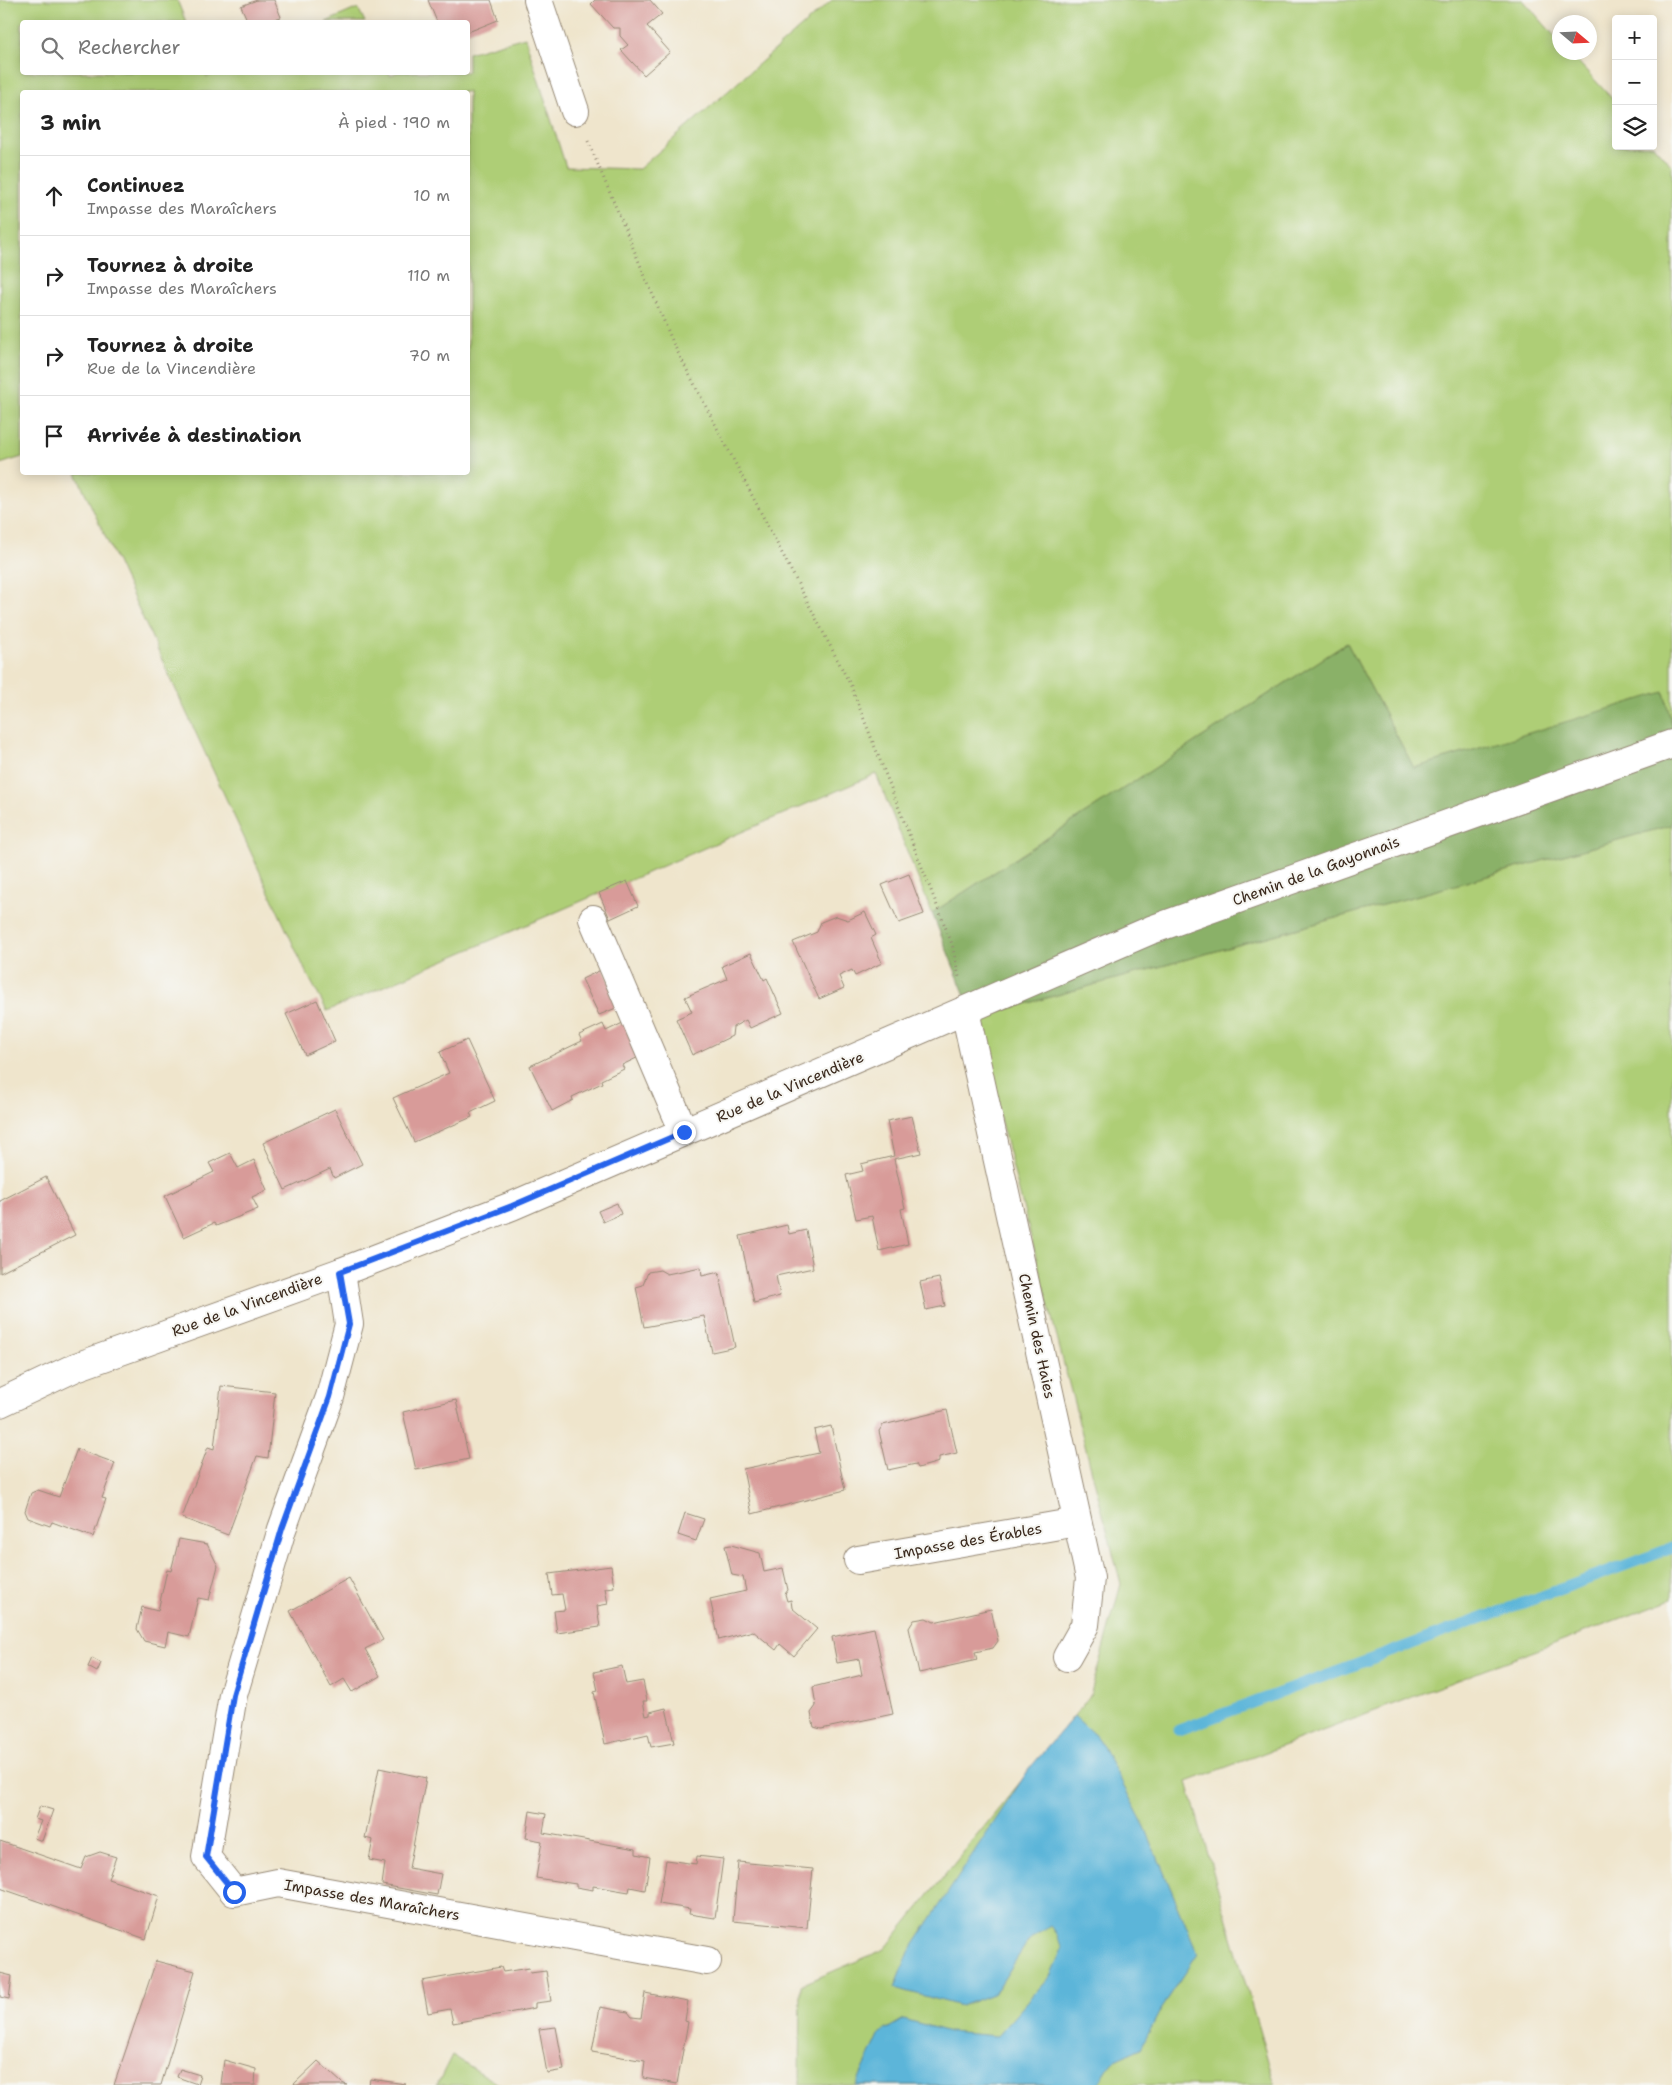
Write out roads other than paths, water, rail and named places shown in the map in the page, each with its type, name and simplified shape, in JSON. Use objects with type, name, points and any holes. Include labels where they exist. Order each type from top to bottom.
[{"type":"street","points":[[538,0],[575,111]]},
{"type":"street","name":"Chemin de la Gayonnais","points":[[965,1011],[1151,930],[1672,744]]},
{"type":"street","points":[[593,919],[684,1132]]},
{"type":"street","name":"Rue de la Vincendière","points":[[0,1403],[76,1367],[340,1272],[512,1206],[965,1011]]},
{"type":"street","name":"Chemin des Haies","points":[[965,1011],[1090,1578],[1085,1625],[1067,1657]]},
{"type":"street","name":"Impasse des Maraîchers","points":[[340,1272],[349,1324],[330,1397],[282,1529],[233,1695],[206,1857],[234,1892],[278,1883],[708,1961]]},
{"type":"street","name":"Impasse des Érables","points":[[858,1560],[1077,1522]]},
{"type":"water","points":[[1074,1716],[1099,1739],[1145,1827],[1198,1954],[1161,2009],[1141,2048],[1113,2061],[1098,2085],[856,2085],[880,2033],[904,2019],[949,2032],[997,2036],[1050,1976],[1063,1947],[1050,1925],[1028,1941],[995,1993],[961,2006],[895,1988],[909,1952],[1029,1769]]},
{"type":"waterway","points":[[1179,1730],[1672,1548]]}]
